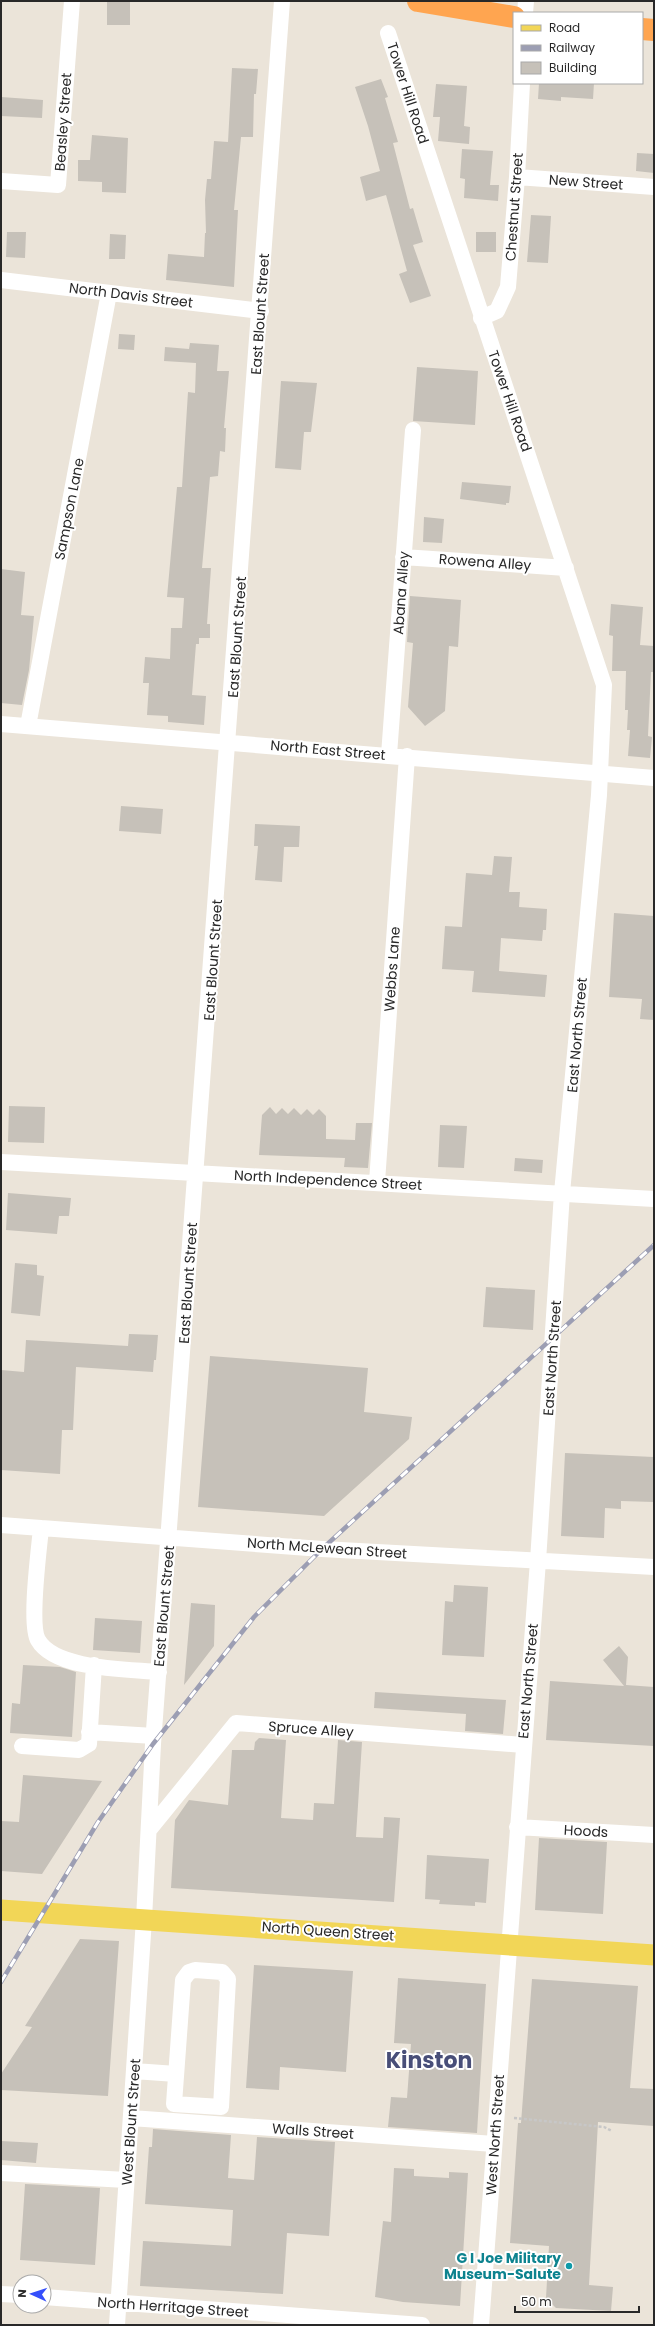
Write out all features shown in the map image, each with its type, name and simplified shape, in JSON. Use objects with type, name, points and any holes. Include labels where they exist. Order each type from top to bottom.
[{"type":"highway","points":[[418,1],[513,17]]},
{"type":"highway","points":[[643,29],[654,30]]},
{"type":"main road","name":"North Queen Street","points":[[1,1910],[654,1955]]},
{"type":"street","name":"Beasley Street","points":[[1,182],[58,185],[72,1]]},
{"type":"street","name":"East Blount Street","points":[[144,1919],[154,1736],[261,311],[282,1]]},
{"type":"street","points":[[525,12],[526,1]]},
{"type":"street","name":"Tower Hill Road","points":[[388,33],[481,318],[511,400],[604,685],[600,772]]},
{"type":"street","name":"Chestnut Street","points":[[481,318],[497,311],[508,287],[517,177],[522,84]]},
{"type":"street","name":"New Street","points":[[517,177],[654,187]]},
{"type":"street","name":"North Davis Street","points":[[1,280],[261,311]]},
{"type":"street","name":"Sampson Lane","points":[[28,726],[109,293]]},
{"type":"street","name":"Abana Alley","points":[[389,755],[413,430]]},
{"type":"street","name":"Rowena Alley","points":[[403,556],[566,568]]},
{"type":"street","name":"North East Street","points":[[1,724],[407,756],[654,778]]},
{"type":"street","name":"Webbs Lane","points":[[377,1182],[407,756]]},
{"type":"street","name":"East North Street","points":[[509,1944],[538,1561],[562,1193],[600,772]]},
{"type":"street","name":"North Independence Street","points":[[1,1162],[377,1182],[654,1199]]},
{"type":"street","name":"North McLewean Street","points":[[1,1525],[322,1549],[654,1567]]},
{"type":"street","points":[[41,1528],[35,1612],[38,1640],[57,1657],[94,1665],[159,1672]]},
{"type":"street","points":[[22,1746],[79,1750],[89,1744],[94,1665]]},
{"type":"street","name":"Spruce Alley","points":[[149,1830],[236,1723],[523,1745]]},
{"type":"street","points":[[89,1732],[154,1736]]},
{"type":"street","name":"Hoods","points":[[517,1827],[654,1835]]},
{"type":"street","name":"West Blount Street","points":[[117,2325],[144,1919]]},
{"type":"street","name":"West North Street","points":[[481,2325],[509,1944]]},
{"type":"street","points":[[172,2121],[183,1980],[189,1972],[195,1970],[222,1972],[228,1979],[219,2124]]},
{"type":"street","points":[[134,2071],[176,2074]]},
{"type":"street","points":[[174,2104],[221,2107]]},
{"type":"street","name":"Walls Street","points":[[131,2118],[494,2144]]},
{"type":"street","points":[[1,2173],[126,2180]]},
{"type":"street","points":[[1,2294],[12,2295]]},
{"type":"street","name":"North Herritage Street","points":[[52,2298],[422,2325]]},
{"type":"path","points":[[514,2118],[604,2127],[612,2131]]},
{"type":"building","points":[[107,1],[130,1],[130,25],[107,25]]},
{"type":"building","points":[[232,68],[258,69],[256,94],[254,94],[253,137],[241,137],[234,210],[238,210],[234,287],[166,280],[168,254],[204,257],[207,179],[211,179],[214,141],[228,142]]},
{"type":"building","points":[[381,79],[388,97],[385,98],[398,142],[393,143],[410,209],[413,208],[423,242],[413,245],[431,296],[410,303],[399,274],[407,271],[386,195],[366,201],[360,177],[380,171],[368,126],[355,87]]},
{"type":"building","points":[[436,84],[467,86],[464,126],[470,127],[469,144],[438,141],[440,117],[433,117]]},
{"type":"building","points":[[539,84],[594,84],[593,99],[561,97],[561,101],[538,99]]},
{"type":"building","points":[[1,97],[43,100],[42,118],[1,116]]},
{"type":"building","points":[[92,135],[128,138],[126,193],[102,192],[102,182],[78,181],[78,160],[90,160]]},
{"type":"building","points":[[462,149],[493,151],[490,185],[499,185],[498,201],[464,198],[465,179],[460,178]]},
{"type":"building","points":[[637,153],[654,154],[654,173],[636,171]]},
{"type":"building","points":[[531,215],[551,216],[548,263],[527,262]]},
{"type":"building","points":[[7,232],[26,232],[25,258],[6,257]]},
{"type":"building","points":[[476,232],[496,232],[496,252],[476,252]]},
{"type":"building","points":[[110,234],[126,235],[125,259],[109,259]]},
{"type":"building","points":[[119,334],[135,335],[134,350],[118,349]]},
{"type":"building","points":[[190,343],[219,345],[217,371],[229,371],[224,428],[226,428],[225,452],[220,451],[218,476],[210,477],[202,568],[211,568],[207,624],[210,624],[210,638],[199,638],[199,644],[196,644],[192,695],[206,696],[204,725],[168,722],[168,716],[147,715],[149,683],[143,683],[145,657],[170,659],[171,628],[182,628],[184,598],[167,597],[177,487],[182,487],[188,392],[195,393],[196,363],[164,361],[165,347],[189,349]]},
{"type":"building","points":[[417,367],[478,371],[475,425],[413,421]]},
{"type":"building","points":[[281,381],[317,383],[311,432],[304,432],[301,470],[275,468]]},
{"type":"building","points":[[462,482],[511,486],[509,503],[506,503],[506,505],[460,499]]},
{"type":"building","points":[[424,517],[444,519],[442,543],[423,542]]},
{"type":"building","points":[[1,569],[25,572],[21,615],[34,616],[29,670],[22,705],[1,703]]},
{"type":"building","points":[[410,596],[461,600],[458,647],[449,646],[445,711],[425,726],[408,707],[413,643],[407,642]]},
{"type":"building","points":[[611,604],[643,607],[640,645],[654,646],[654,672],[651,672],[648,736],[652,737],[650,758],[628,756],[630,730],[627,730],[628,710],[625,710],[626,671],[612,671],[613,636],[609,635]]},
{"type":"building","points":[[121,806],[163,809],[161,834],[119,831]]},
{"type":"building","points":[[255,824],[300,826],[299,847],[284,847],[282,882],[255,880],[258,846],[254,846]]},
{"type":"building","points":[[494,856],[512,857],[509,892],[520,892],[519,907],[547,909],[546,930],[543,930],[542,941],[501,938],[499,971],[547,975],[545,997],[472,992],[474,971],[442,969],[445,926],[462,927],[466,873],[492,875]]},
{"type":"building","points":[[614,913],[654,916],[654,1020],[640,1019],[642,999],[609,997]]},
{"type":"building","points":[[9,1106],[45,1107],[44,1143],[8,1142]]},
{"type":"building","points":[[270,1107],[276,1114],[282,1108],[288,1114],[294,1108],[301,1115],[307,1109],[313,1115],[319,1109],[326,1116],[326,1139],[355,1140],[356,1123],[372,1123],[368,1168],[344,1167],[345,1158],[259,1155],[262,1115]]},
{"type":"building","points":[[440,1125],[467,1126],[464,1168],[438,1167]]},
{"type":"building","points":[[515,1158],[543,1160],[542,1173],[514,1171]]},
{"type":"building","points":[[8,1193],[71,1198],[69,1216],[59,1216],[57,1234],[6,1230]]},
{"type":"building","points":[[15,1263],[37,1265],[37,1275],[44,1276],[40,1316],[11,1313]]},
{"type":"building","points":[[486,1287],[535,1290],[533,1330],[483,1327]]},
{"type":"building","points":[[129,1334],[158,1335],[156,1360],[154,1360],[153,1372],[76,1367],[73,1430],[62,1430],[60,1474],[1,1470],[1,1370],[24,1372],[26,1340],[128,1346]]},
{"type":"building","points":[[210,1356],[368,1368],[364,1412],[412,1417],[409,1439],[324,1516],[198,1507]]},
{"type":"building","points":[[565,1453],[654,1457],[654,1502],[621,1501],[621,1509],[605,1508],[604,1538],[561,1536]]},
{"type":"building","points":[[454,1585],[488,1587],[484,1657],[442,1655],[445,1601],[453,1602]]},
{"type":"building","points":[[191,1603],[215,1605],[214,1646],[184,1685]]},
{"type":"building","points":[[95,1618],[142,1621],[140,1653],[93,1650]]},
{"type":"building","points":[[619,1646],[628,1657],[626,1685],[654,1687],[654,1746],[546,1740],[550,1681],[624,1686],[603,1660]]},
{"type":"building","points":[[23,1665],[60,1667],[76,1672],[72,1737],[10,1733],[12,1703],[20,1704]]},
{"type":"building","points":[[375,1692],[506,1700],[503,1734],[465,1731],[466,1714],[374,1708]]},
{"type":"building","points":[[259,1738],[286,1740],[281,1818],[313,1820],[314,1803],[334,1804],[338,1740],[362,1742],[356,1837],[383,1838],[384,1817],[400,1818],[394,1902],[171,1888],[175,1820],[189,1800],[228,1805],[232,1750],[254,1750],[255,1742]]},
{"type":"building","points":[[23,1775],[102,1781],[42,1874],[1,1871],[1,1821],[19,1822]]},
{"type":"building","points":[[539,1838],[607,1842],[603,1914],[535,1910]]},
{"type":"building","points":[[427,1855],[489,1859],[486,1903],[475,1902],[475,1906],[439,1904],[440,1900],[425,1899]]},
{"type":"building","points":[[80,1939],[119,1941],[108,2096],[1,2090],[1,2074],[32,2027],[25,2026]]},
{"type":"building","points":[[254,1965],[353,1971],[346,2072],[280,2067],[279,2090],[246,2088]]},
{"type":"building","points":[[398,1978],[486,1984],[477,2133],[388,2127],[391,2097],[407,2098],[411,2044],[394,2043]]},
{"type":"building","points":[[532,1979],[638,1986],[630,2088],[654,2089],[654,2126],[598,2122],[589,2285],[613,2287],[611,2311],[556,2308],[546,2298],[549,2246],[510,2243],[518,2123],[521,2123]]},
{"type":"building","points":[[153,2129],[231,2135],[228,2178],[254,2180],[257,2137],[335,2142],[329,2236],[287,2233],[283,2294],[140,2286],[143,2241],[231,2246],[233,2210],[145,2204],[149,2147],[152,2147]]},
{"type":"building","points":[[1,2141],[38,2143],[36,2163],[1,2160]]},
{"type":"building","points":[[394,2168],[414,2169],[414,2176],[449,2178],[449,2172],[468,2173],[460,2306],[403,2302],[375,2297],[383,2221],[391,2222]]},
{"type":"building","points":[[25,2184],[100,2188],[95,2265],[20,2260]]},
{"type":"railway","points":[[1,1982],[98,1822],[153,1744],[254,1617],[322,1549],[654,1245]]},
{"type":"place","name":"G I Joe Military Museum-Salute","points":[[569,2266]]},
{"type":"district","name":"Kinston","points":[[429,2060]]}]
